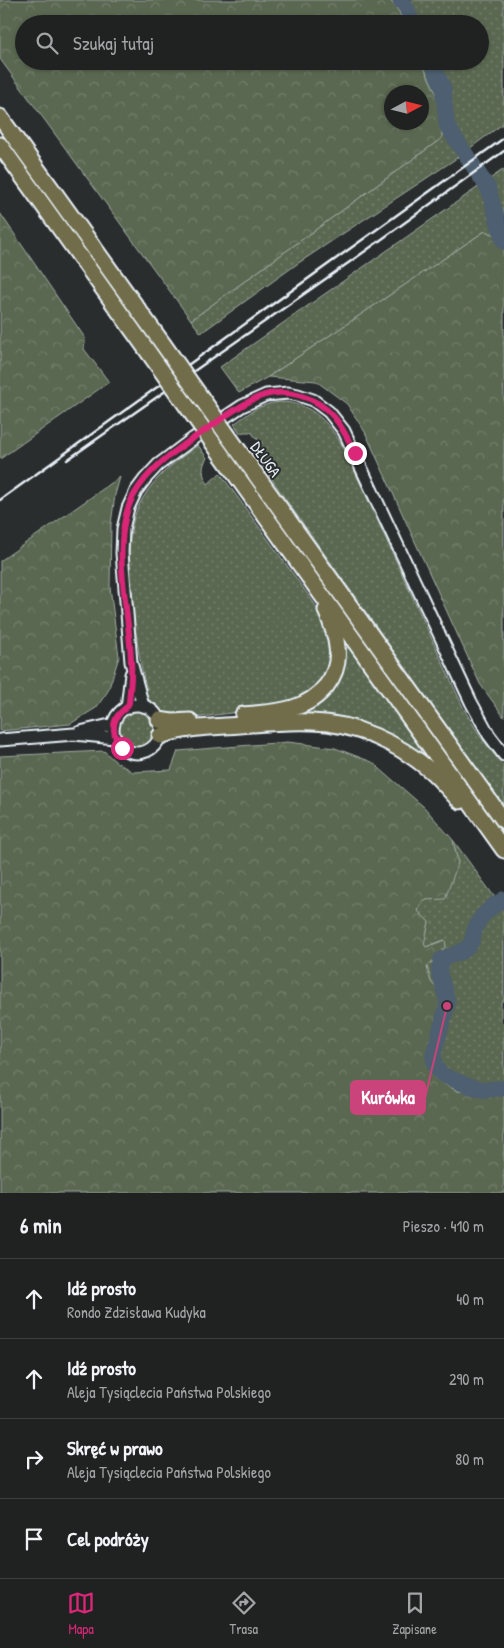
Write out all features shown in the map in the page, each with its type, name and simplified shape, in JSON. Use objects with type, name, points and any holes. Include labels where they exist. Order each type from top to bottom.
[{"type":"highway","name":"DŁUGA","points":[[0,117],[504,821]]},
{"type":"highway","name":"DŁUGA","points":[[0,145],[318,590]]},
{"type":"highway","points":[[159,720],[172,722],[200,720],[284,710],[300,706],[314,699],[328,683],[338,653],[334,632],[318,590]]},
{"type":"highway","points":[[318,590],[504,850]]},
{"type":"highway","points":[[160,736],[202,728],[282,722],[326,723],[355,729],[383,740],[419,761],[433,772],[488,828]]},
{"type":"street","points":[[143,706],[131,662],[122,566],[122,540],[126,515],[136,491],[164,460],[242,406],[266,395],[282,393],[298,395],[313,400],[325,408],[344,431],[467,695],[486,729],[504,755]]},
{"type":"street","points":[[127,708],[131,662]]},
{"type":"street","points":[[143,706],[153,711],[159,720],[160,736],[155,746],[145,752],[127,751],[118,744],[115,738],[114,724],[116,718],[127,708],[143,706]]},
{"type":"street","points":[[0,740],[74,734],[114,724]]},
{"type":"street","points":[[74,734],[115,738]]},
{"type":"green space","points":[[0,0],[390,0],[400,15],[15,15],[15,70],[425,70],[441,104],[442,138],[191,320],[0,59]]},
{"type":"green space","points":[[390,0],[504,0],[504,123],[454,160],[297,264],[201,333],[191,320],[442,138],[441,104],[425,70],[489,70],[489,15],[400,15]]},
{"type":"green space","points":[[23,160],[152,340],[149,342],[20,162]]},
{"type":"green space","points":[[504,169],[504,239],[485,231],[268,377],[239,393],[220,367]]},
{"type":"green space","points":[[0,213],[85,338],[84,349],[109,382],[0,459]]},
{"type":"green space","points":[[485,231],[504,239],[504,717],[480,684],[365,432],[347,404],[316,381],[268,377]]},
{"type":"green space","points":[[280,402],[302,406],[320,417],[334,433],[346,452],[464,709],[480,736],[504,767],[504,806],[279,490],[253,450],[261,444],[251,432],[241,434],[234,424],[250,412]]},
{"type":"green space","points":[[198,445],[207,458],[203,471],[208,484],[220,473],[314,603],[329,634],[331,659],[323,681],[305,698],[283,706],[194,718],[159,714],[147,703],[143,695],[147,690],[137,638],[129,551],[133,523],[143,498],[154,482],[168,468]]},
{"type":"green space","points":[[236,458],[473,788],[504,832],[504,838],[233,460]]},
{"type":"green space","points":[[120,477],[115,495],[111,524],[110,587],[119,657],[108,691],[96,708],[70,724],[0,731],[0,561]]},
{"type":"green space","points":[[344,647],[349,648],[434,766],[357,726],[165,725],[300,712]]},
{"type":"green space","points":[[137,711],[151,716],[156,730],[151,744],[137,749],[123,744],[118,730],[123,716]]},
{"type":"green space","points":[[288,742],[335,748],[372,762],[424,807],[453,840],[458,863],[445,899],[423,900],[418,911],[429,922],[424,944],[426,947],[445,940],[446,946],[427,967],[431,982],[441,993],[437,1024],[429,1055],[434,1078],[457,1091],[504,1095],[504,1193],[0,1193],[0,756],[104,751],[116,762],[133,772],[171,770],[178,751]]},
{"type":"green space","points":[[453,840],[504,910],[504,1000],[501,1002],[501,1021],[504,1024],[504,1095],[457,1091],[434,1078],[429,1055],[437,1024],[441,993],[431,982],[427,967],[446,946],[444,940],[426,947],[423,944],[429,922],[418,911],[422,900],[458,863]]},
{"type":"waterway","points":[[400,0],[409,15]]},
{"type":"waterway","points":[[435,70],[443,87],[447,126],[488,188],[504,242]]},
{"type":"waterway","points":[[504,899],[483,915],[468,947],[462,952],[441,960],[439,971],[447,1006],[433,1056],[439,1072],[445,1076],[484,1090],[504,1088]]},
{"type":"railway","points":[[0,500],[504,138]]},
{"type":"railway","points":[[67,460],[364,252],[504,151]]},
{"type":"place","name":"Kurówka","points":[[447,1006]]},
{"type":"route","points":[[122,748],[115,738],[114,724],[116,718],[127,708],[129,703],[131,662],[122,566],[122,540],[128,508],[136,491],[145,479],[164,460],[236,410],[260,397],[276,393],[288,393],[306,397],[325,408],[339,423],[355,453]]}]
